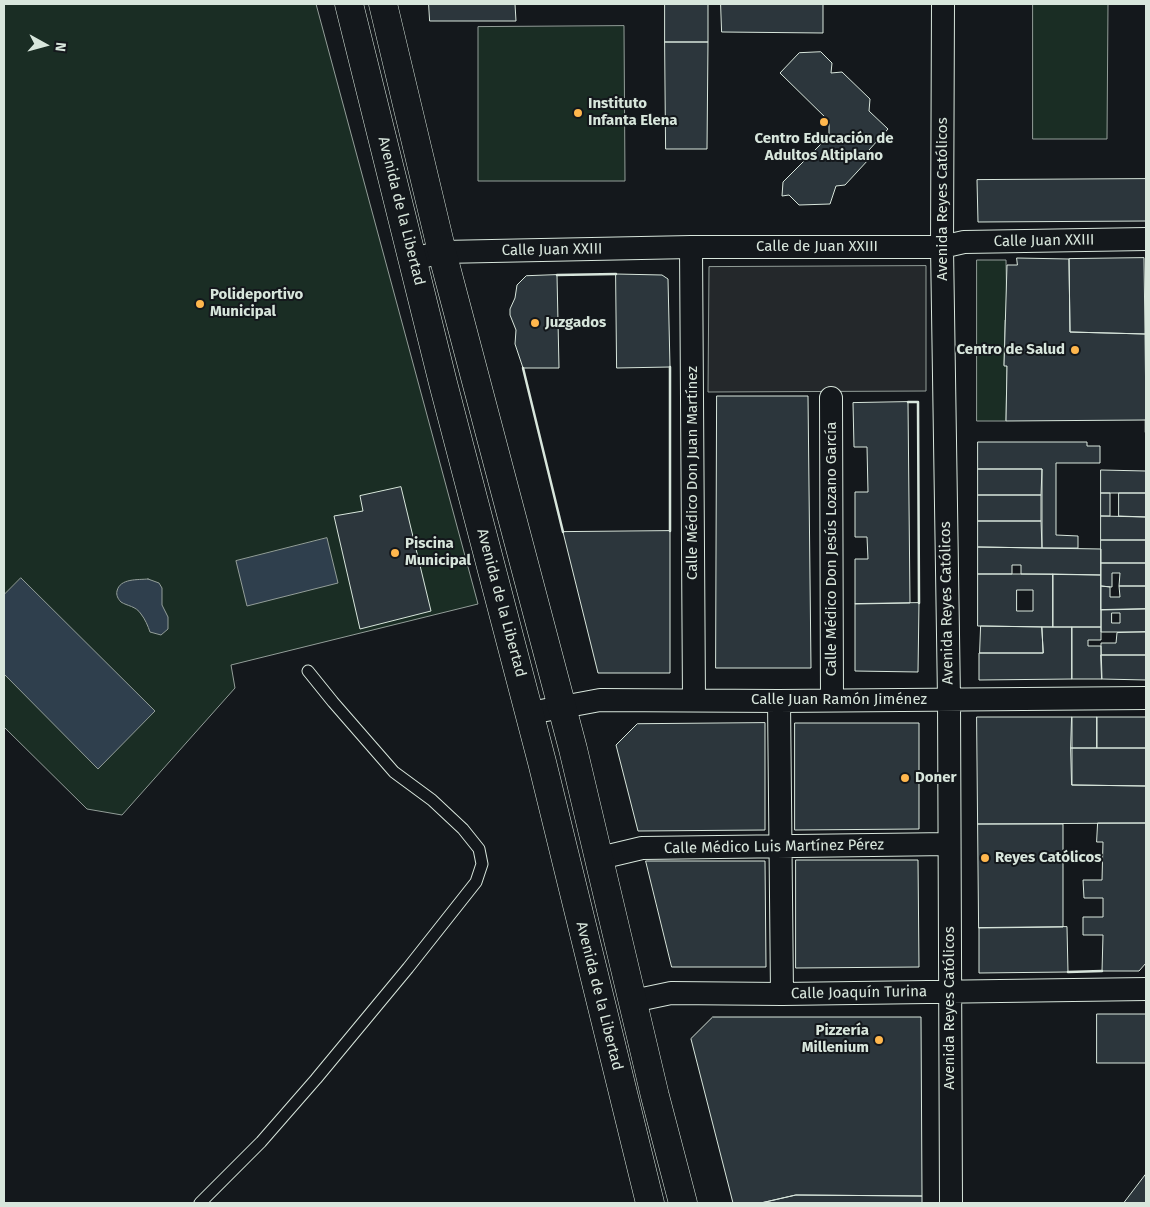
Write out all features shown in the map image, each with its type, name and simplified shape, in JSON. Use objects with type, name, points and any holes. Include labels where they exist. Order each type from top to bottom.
[{"type":"main road","name":"Avenida de la Libertad","points":[[349,4],[443,383],[530,713],[650,1203]]},
{"type":"main road","points":[[382,4],[442,252],[600,858],[683,1203]]},
{"type":"street","name":"Avenida Reyes Católicos","points":[[943,4],[942,247],[949,699],[948,844],[951,1203]]},
{"type":"street","name":"Calle Juan XXIII","points":[[942,247],[964,242],[1146,239]]},
{"type":"street","name":"Calle Juan XXIII","points":[[413,259],[442,252],[691,247]]},
{"type":"street","name":"Calle de Juan XXIII","points":[[691,247],[942,247]]},
{"type":"street","name":"Calle Médico Don Juan Martínez","points":[[691,247],[694,700]]},
{"type":"street","name":"Calle Médico Don Jesús Lozano García","points":[[831,398],[832,700]]},
{"type":"street","name":"Calle Juan Ramón Jiménez","points":[[530,713],[600,700],[779,701],[1146,698]]},
{"type":"street","points":[[779,701],[782,994]]},
{"type":"street","name":"Calle Médico Luis Martínez Pérez","points":[[600,858],[642,848],[948,844]]},
{"type":"street","name":"Calle Joaquín Turina","points":[[633,1001],[672,993],[782,994],[1146,989]]},
{"type":"lane","points":[[200,1203],[261,1142],[316,1080],[476,882],[482,864],[479,849],[463,830],[432,800],[394,772],[308,671]]},
{"type":"green space","name":"Polideportivo Municipal","points":[[4,4],[316,4],[478,604],[231,665],[235,688],[122,815],[87,809],[4,727]]},
{"type":"green space","points":[[1033,4],[1108,4],[1107,139],[1033,139]]},
{"type":"green space","points":[[624,26],[625,181],[478,181],[478,27]]},
{"type":"green space","points":[[977,260],[1006,260],[1007,320],[1005,320],[1004,365],[1007,366],[1006,421],[977,421]]},
{"type":"shaded area","points":[[926,266],[926,391],[708,392],[709,267]]},
{"type":"water","points":[[327,538],[338,583],[247,606],[236,561]]},
{"type":"water","points":[[21,578],[155,711],[98,769],[4,674],[4,595]]},
{"type":"water","points":[[148,579],[159,583],[162,588],[162,605],[168,617],[168,629],[161,635],[150,632],[139,611],[121,602],[117,595],[119,587],[125,582]]},
{"type":"building","points":[[429,4],[515,4],[516,21],[430,21]]},
{"type":"building","points":[[665,4],[708,4],[708,42],[665,42]]},
{"type":"building","points":[[721,4],[823,4],[823,33],[722,32]]},
{"type":"building","points":[[665,42],[708,42],[707,149],[666,149]]},
{"type":"building","points":[[821,52],[832,63],[831,73],[842,72],[870,99],[869,111],[888,129],[869,150],[869,159],[845,185],[836,186],[830,204],[799,205],[789,195],[782,196],[783,182],[829,136],[829,121],[780,73],[799,53]]},
{"type":"building","points":[[1146,179],[1146,221],[978,222],[977,180]]},
{"type":"building","name":"Centro de Salud","points":[[1017,258],[1069,259],[1070,332],[1145,334],[1146,420],[1006,421],[1007,366],[1004,366],[1007,265],[1017,265]]},
{"type":"building","name":"Centro de Salud","points":[[1144,258],[1145,334],[1070,332],[1069,259]]},
{"type":"building","points":[[616,274],[662,275],[668,279],[670,367],[617,368]]},
{"type":"building","name":"Juzgados","points":[[557,275],[559,368],[523,368],[515,344],[516,330],[510,315],[517,285],[526,276]]},
{"type":"building","points":[[717,396],[808,396],[811,668],[716,668]]},
{"type":"building","points":[[908,402],[910,603],[855,604],[855,559],[868,559],[867,537],[855,537],[855,492],[868,492],[867,447],[854,447],[853,403]]},
{"type":"building","points":[[978,442],[1087,442],[1087,446],[1100,446],[1100,463],[1056,463],[1056,535],[1078,536],[1078,548],[1042,548],[1042,469],[978,469]]},
{"type":"building","points":[[978,469],[1042,469],[1041,495],[978,495]]},
{"type":"building","points":[[1101,470],[1146,471],[1146,493],[1101,493]]},
{"type":"building","points":[[401,487],[431,611],[360,629],[334,516],[363,511],[360,496]]},
{"type":"building","points":[[1101,493],[1110,493],[1110,516],[1101,516]]},
{"type":"building","points":[[1119,493],[1146,493],[1146,517],[1119,516]]},
{"type":"building","points":[[978,495],[1041,495],[1041,521],[978,521]]},
{"type":"building","points":[[1101,516],[1146,517],[1146,540],[1101,540]]},
{"type":"building","points":[[978,521],[1041,521],[1042,548],[978,547]]},
{"type":"building","points":[[670,531],[670,673],[598,673],[563,532]]},
{"type":"building","points":[[1101,540],[1146,540],[1146,563],[1101,563]]},
{"type":"building","points":[[978,547],[1101,549],[1101,575],[1021,574],[1021,565],[1012,565],[1012,574],[978,574]]},
{"type":"building","points":[[1101,563],[1146,563],[1146,586],[1119,586],[1120,573],[1112,573],[1112,587],[1101,586]]},
{"type":"building","points":[[978,574],[1053,574],[1053,627],[978,626]],"holes":[[[1017,590],[1033,590],[1033,611],[1017,611]]]},
{"type":"building","points":[[1053,574],[1101,575],[1101,627],[1053,627]]},
{"type":"building","points":[[1101,586],[1110,587],[1110,597],[1120,597],[1119,586],[1146,586],[1146,609],[1101,610]]},
{"type":"building","points":[[919,603],[918,672],[855,671],[855,604]]},
{"type":"building","points":[[1146,609],[1146,632],[1101,632],[1101,610]],"holes":[[[1112,613],[1120,613],[1120,623],[1112,623]]]},
{"type":"building","points":[[981,626],[1042,627],[1043,653],[980,653]]},
{"type":"building","points":[[1042,627],[1072,627],[1072,679],[979,680],[979,653],[1043,653]]},
{"type":"building","points":[[1072,627],[1101,627],[1101,640],[1088,640],[1088,646],[1101,646],[1102,679],[1072,679]]},
{"type":"building","points":[[1146,632],[1146,655],[1101,655],[1101,643],[1116,643],[1117,633]]},
{"type":"building","points":[[1101,655],[1146,655],[1146,680],[1102,679]]},
{"type":"building","points":[[977,717],[1072,717],[1072,785],[1146,786],[1146,823],[978,824]]},
{"type":"building","points":[[1072,717],[1097,717],[1097,748],[1071,748]]},
{"type":"building","points":[[1097,717],[1146,717],[1146,748],[1097,748]]},
{"type":"building","points":[[765,723],[765,830],[638,831],[616,745],[637,724]]},
{"type":"building","points":[[795,723],[919,723],[919,829],[795,830]]},
{"type":"building","points":[[1071,748],[1146,748],[1146,786],[1072,785]]},
{"type":"building","points":[[1098,823],[1146,823],[1146,963],[1139,971],[1102,971],[1103,935],[1083,935],[1083,917],[1103,917],[1103,898],[1084,898],[1083,880],[1102,880],[1103,842],[1097,842]]},
{"type":"building","points":[[978,824],[1063,824],[1063,927],[979,928]]},
{"type":"building","points":[[796,860],[918,860],[919,967],[796,968]]},
{"type":"building","points":[[646,861],[765,861],[766,967],[672,967]]},
{"type":"building","points":[[1067,927],[1068,972],[979,973],[979,928]]},
{"type":"building","points":[[1097,1014],[1146,1014],[1146,1063],[1097,1063]]},
{"type":"building","points":[[713,1017],[921,1017],[922,1196],[796,1195],[761,1203],[733,1203],[691,1039]]},
{"type":"building","points":[[1146,1174],[1146,1203],[1124,1203]]},
{"type":"building","points":[[796,1195],[922,1196],[922,1203],[761,1203]]},
{"type":"wall","points":[[557,275],[616,274]]},
{"type":"wall","points":[[670,367],[670,531]]},
{"type":"wall","points":[[523,368],[563,532]]},
{"type":"wall","points":[[908,402],[918,402],[919,603]]},
{"type":"wall","points":[[1146,420],[1146,432]]},
{"type":"wall","points":[[1068,972],[1102,971]]},
{"type":"place","name":"Instituto Infanta Elena","points":[[578,113]]},
{"type":"place","name":"Centro Educación de Adultos Altiplano","points":[[824,122]]},
{"type":"place","name":"Polideportivo Municipal","points":[[200,304]]},
{"type":"place","name":"Juzgados","points":[[535,323]]},
{"type":"place","name":"Centro de Salud","points":[[1075,350]]},
{"type":"place","name":"Piscina Municipal","points":[[395,553]]},
{"type":"place","name":"Doner","points":[[905,778]]},
{"type":"place","name":"Reyes Católicos","points":[[985,858]]},
{"type":"place","name":"Pizzería Millenium","points":[[879,1040]]}]
